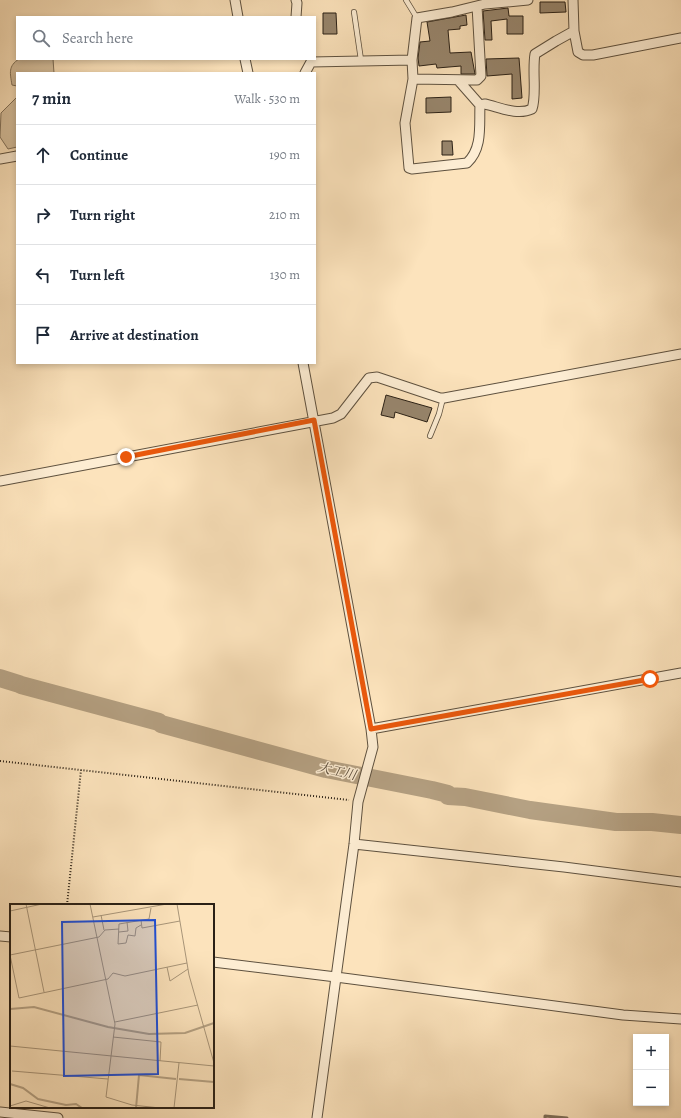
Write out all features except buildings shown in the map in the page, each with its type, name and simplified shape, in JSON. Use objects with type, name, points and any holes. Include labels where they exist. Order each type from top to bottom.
[{"type":"street","points":[[234,0],[238,16]]},
{"type":"street","points":[[296,0],[296,16]]},
{"type":"street","points":[[458,80],[480,105],[480,137],[473,157],[467,162],[412,169],[409,168],[405,124],[413,79],[412,60],[417,18],[452,12],[487,2],[528,0]]},
{"type":"street","points":[[573,0],[574,31],[578,52],[582,55],[593,55],[681,38]]},
{"type":"street","points":[[413,79],[477,80],[481,76],[477,6]]},
{"type":"street","points":[[480,105],[485,104],[519,112],[526,112],[532,109],[534,104],[535,54],[556,40],[574,31]]},
{"type":"street","points":[[245,60],[248,72]]},
{"type":"street","points":[[306,66],[311,62],[412,60]]},
{"type":"street","points":[[0,159],[16,156]]},
{"type":"street","points":[[0,482],[314,420],[333,418],[341,414],[369,378],[377,377],[444,398],[681,354]]},
{"type":"street","points":[[303,364],[371,729],[373,747],[358,802],[354,844],[317,1118]]},
{"type":"street","points":[[371,729],[681,673]]},
{"type":"street","points":[[354,844],[564,867],[681,882]]},
{"type":"street","points":[[0,936],[10,938]]},
{"type":"street","points":[[214,962],[623,1015],[681,1019]]},
{"type":"street","points":[[0,1112],[58,1118]]},
{"type":"lane","points":[[406,0],[417,18]]},
{"type":"lane","points":[[354,12],[361,60]]},
{"type":"lane","points":[[430,436],[444,398]]},
{"type":"path","points":[[0,760],[358,802]]},
{"type":"path","points":[[67,904],[81,770]]},
{"type":"shaded area","points":[[18,60],[53,60],[54,72],[16,72],[16,86],[12,85],[10,73],[11,67]]},
{"type":"shaded area","points":[[16,98],[16,147],[8,149],[0,137],[1,113]]},
{"type":"waterway","name":"大工川","points":[[0,678],[326,769],[432,790],[448,794],[448,796],[465,797],[530,810],[616,822],[652,822],[681,825]]},
{"type":"waterway","points":[[545,1118],[545,1116],[567,1118]]},
{"type":"route","points":[[126,457],[314,420],[371,729],[650,679]]}]
